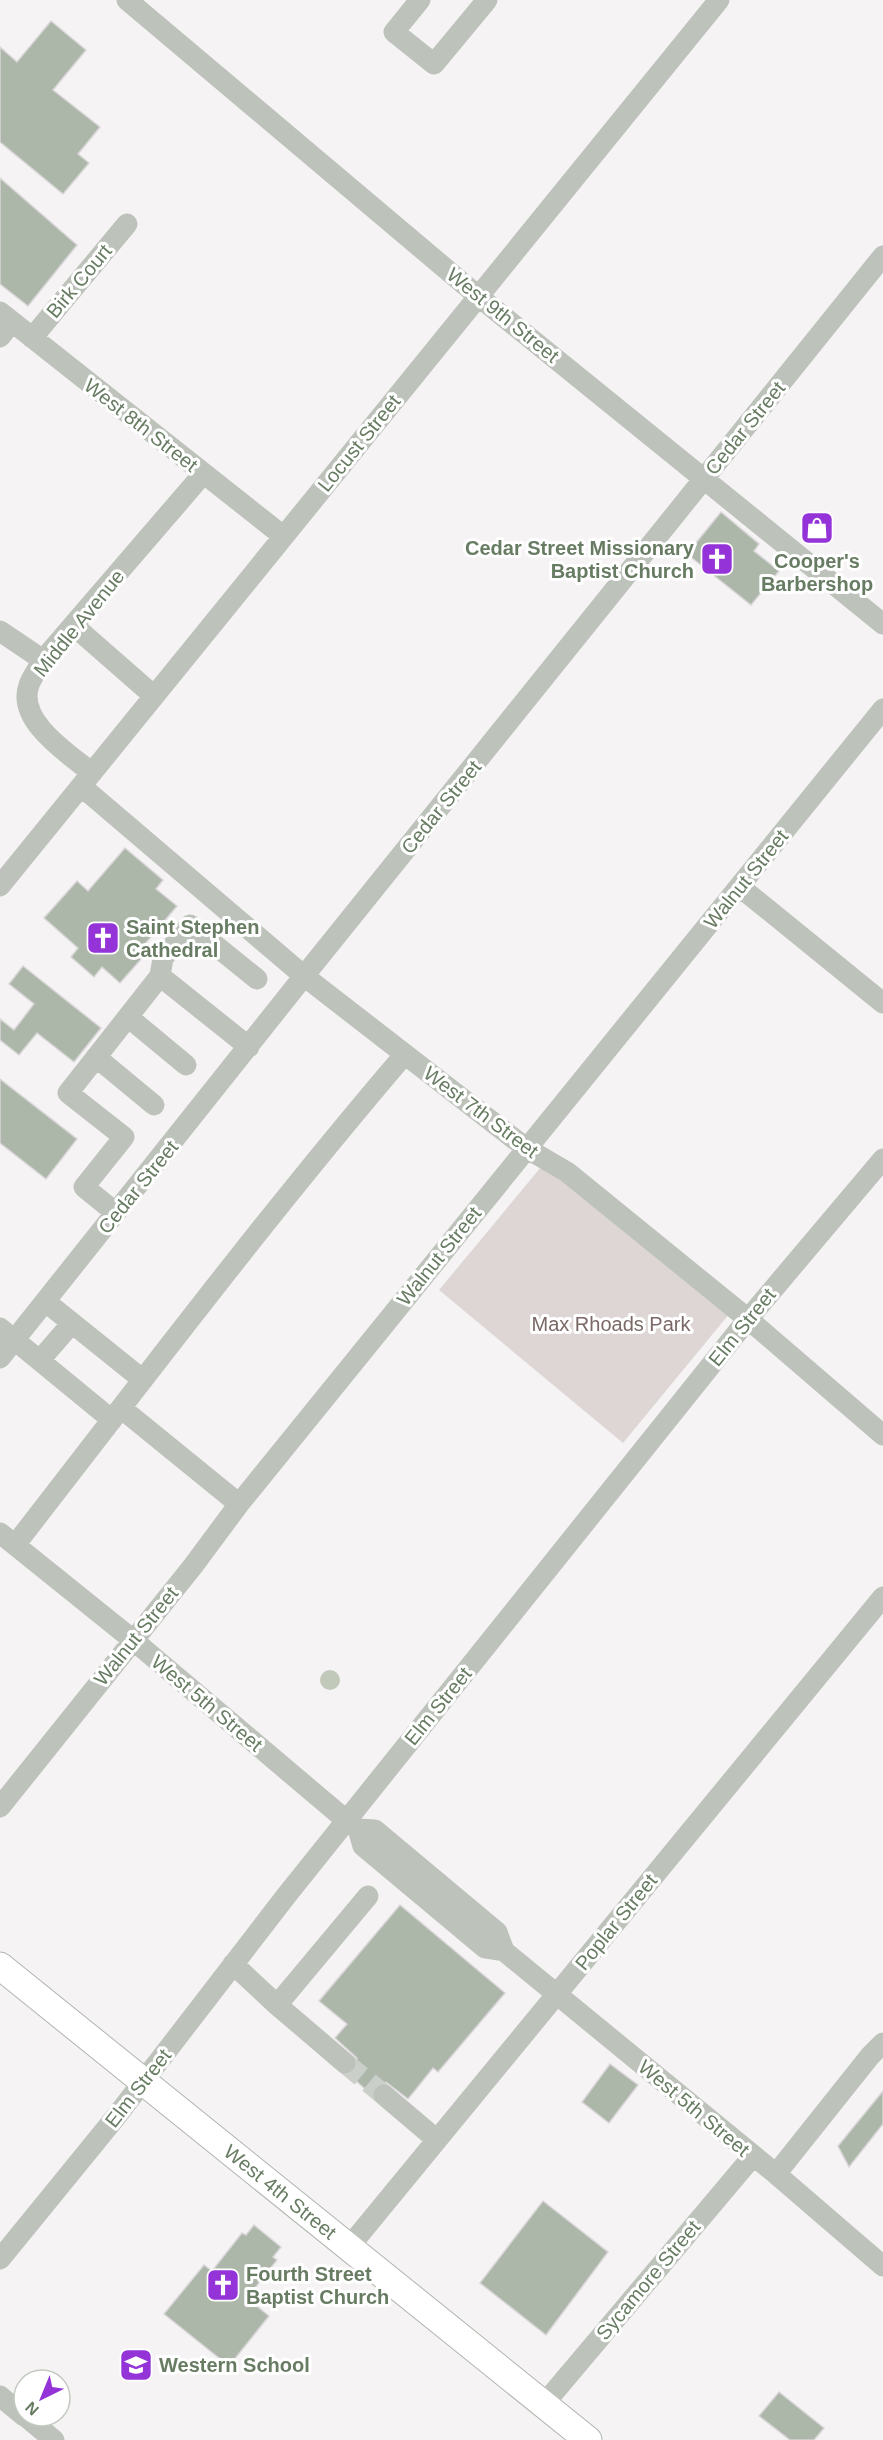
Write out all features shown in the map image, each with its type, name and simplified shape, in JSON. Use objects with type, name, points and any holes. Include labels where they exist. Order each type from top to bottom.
[{"type":"main road","name":"West 4th Street","points":[[0,1966],[588,2440]]},
{"type":"street","name":"West 9th Street","points":[[127,0],[478,296],[883,624]]},
{"type":"street","points":[[420,0],[394,32],[434,64],[487,0]]},
{"type":"street","name":"Locust Street","points":[[1,882],[719,0]]},
{"type":"street","name":"Birk Court","points":[[32,338],[127,224]]},
{"type":"street","name":"Cedar Street","points":[[0,1358],[7,1334],[46,1302],[304,976],[883,256]]},
{"type":"street","name":"West 8th Street","points":[[4,324],[32,338],[283,537]]},
{"type":"street","name":"Middle Avenue","points":[[86,780],[32,716],[28,701],[29,685],[43,660],[203,474]]},
{"type":"street","points":[[74,626],[154,696]]},
{"type":"street","points":[[0,631],[43,660]]},
{"type":"street","name":"Walnut Street","points":[[0,1807],[239,1504],[883,709]]},
{"type":"street","name":"West 7th Street","points":[[86,780],[304,976],[526,1148],[567,1172],[748,1319],[883,1435]]},
{"type":"street","points":[[740,887],[883,1003]]},
{"type":"street","points":[[116,1213],[84,1187],[124,1137],[68,1093],[160,976],[163,958],[190,925],[257,979]]},
{"type":"street","points":[[160,976],[249,1047]]},
{"type":"street","points":[[128,1017],[186,1065]]},
{"type":"street","points":[[8,1539],[116,1414],[338,1132],[405,1054]]},
{"type":"street","points":[[96,1057],[154,1105]]},
{"type":"street","name":"Elm Street","points":[[0,2259],[143,2081],[233,1964],[352,1825],[748,1319],[883,1159]]},
{"type":"street","points":[[46,1302],[143,1380]]},
{"type":"street","points":[[40,1360],[72,1323]]},
{"type":"street","points":[[7,1334],[239,1504]]},
{"type":"street","name":"West 5th Street","points":[[8,1539],[133,1640],[352,1825],[363,1846],[485,1948],[504,1951],[558,1994],[776,2174],[883,2266]]},
{"type":"street","name":"Poplar Street","points":[[350,2247],[883,1597]]},
{"type":"street","points":[[277,2005],[368,1896]]},
{"type":"street","points":[[233,1964],[345,2063]]},
{"type":"street","points":[[776,2174],[870,2055],[883,2043]]},
{"type":"street","points":[[384,2095],[437,2140]]},
{"type":"street","name":"Sycamore Street","points":[[544,2404],[753,2156]]},
{"type":"street","points":[[0,2396],[12,2406]]},
{"type":"street","points":[[39,2428],[54,2440]]},
{"type":"green space","name":"Max Rhoads Park","points":[[546,1161],[730,1313],[623,1443],[439,1290]]},
{"type":"shaded area","points":[[326,1670],[334,1670],[340,1676],[340,1684],[334,1690],[326,1690],[320,1684],[320,1676]]},
{"type":"building","points":[[51,21],[86,50],[53,90],[100,127],[78,154],[89,163],[63,194],[0,142],[0,47],[17,62]]},
{"type":"building","points":[[0,178],[77,245],[28,306],[0,284]]},
{"type":"building","name":"Cedar Street Missionary Baptist Church","points":[[721,512],[759,544],[754,551],[779,571],[751,605],[687,554]]},
{"type":"building","points":[[125,848],[163,880],[156,889],[177,906],[145,944],[150,949],[120,983],[102,967],[94,977],[71,957],[78,948],[44,918],[77,881],[88,891]]},
{"type":"building","points":[[23,966],[101,1028],[74,1062],[37,1033],[19,1055],[0,1040],[0,1019],[14,1030],[34,1004],[9,984]]},
{"type":"building","points":[[0,1079],[77,1139],[46,1179],[0,1143]]},
{"type":"building","points":[[400,1905],[505,1993],[438,2072],[433,2068],[408,2099],[386,2082],[375,2086],[371,2094],[349,2075],[357,2066],[357,2058],[335,2038],[347,2024],[319,2001]]},
{"type":"building","points":[[610,2064],[638,2085],[609,2123],[582,2102]]},
{"type":"building","points":[[883,2091],[883,2124],[849,2167],[838,2146]]},
{"type":"building","points":[[543,2201],[608,2252],[546,2335],[480,2283]]},
{"type":"building","name":"Fourth Street Baptist Church","points":[[254,2225],[281,2247],[273,2257],[277,2260],[247,2298],[269,2316],[229,2366],[164,2314],[204,2265],[212,2271],[242,2233],[246,2235]]},
{"type":"building","points":[[779,2392],[824,2428],[814,2440],[790,2440],[759,2416]]},
{"type":"tunnel","points":[[345,2063],[384,2095]]},
{"type":"place","name":"Cooper's Barbershop","points":[[817,528]]},
{"type":"place","name":"Cedar Street Missionary Baptist Church","points":[[717,559]]},
{"type":"place","name":"Saint Stephen Cathedral","points":[[103,938]]},
{"type":"place","name":"Fourth Street Baptist Church","points":[[223,2285]]},
{"type":"place","name":"Western School","points":[[136,2365]]}]
